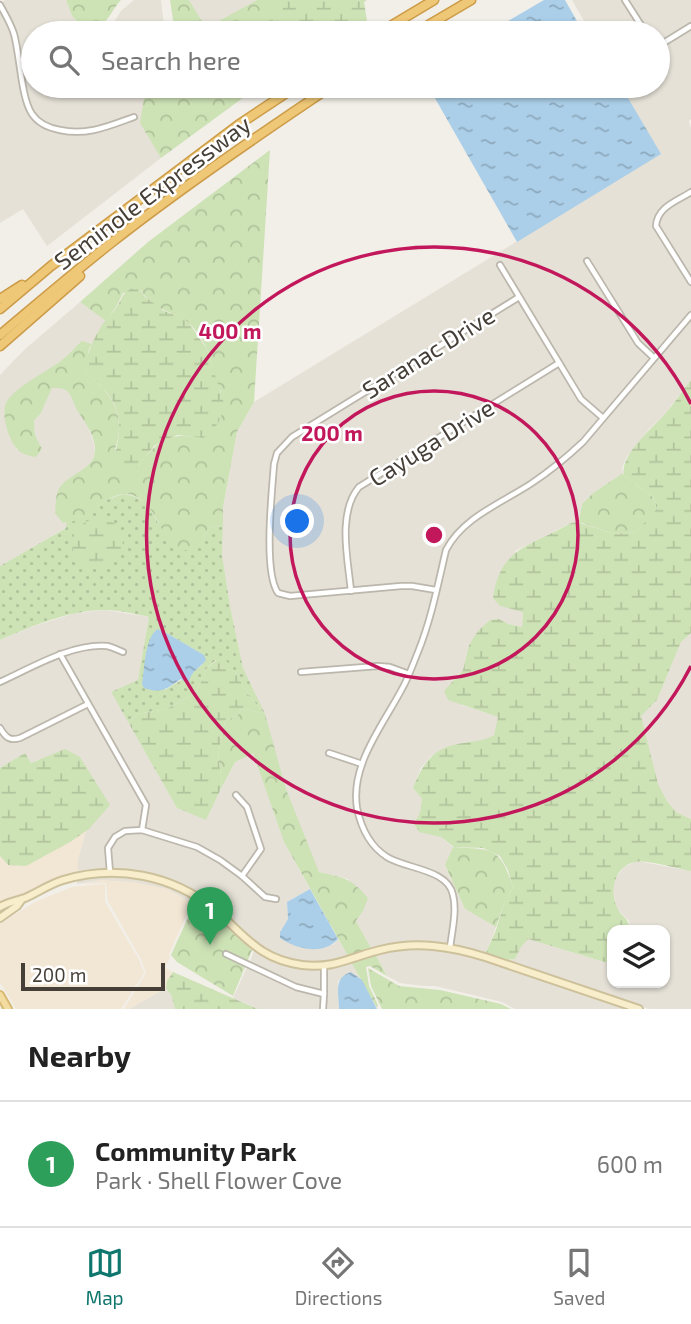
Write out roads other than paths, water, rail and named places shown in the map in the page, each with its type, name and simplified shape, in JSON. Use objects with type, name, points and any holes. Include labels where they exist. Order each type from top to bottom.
[{"type":"highway","points":[[399,21],[433,0]]},
{"type":"highway","points":[[435,21],[471,0]]},
{"type":"highway","name":"Seminole Expressway","points":[[0,309],[51,266],[278,98]]},
{"type":"highway","name":"Seminole Expressway","points":[[0,335],[111,243],[240,148],[314,98]]},
{"type":"highway","points":[[0,346],[85,271],[156,214],[167,201]]},
{"type":"highway","points":[[0,299],[51,266]]},
{"type":"main road","points":[[0,995],[8,1009]]},
{"type":"street","points":[[625,0],[638,21]]},
{"type":"street","points":[[0,5],[14,35],[21,71]]},
{"type":"street","points":[[670,39],[691,26]]},
{"type":"street","points":[[26,98],[32,114],[40,122],[53,129],[70,132],[86,132],[134,117]]},
{"type":"street","points":[[691,192],[663,209],[656,219],[656,226],[691,282]]},
{"type":"street","points":[[587,261],[638,343],[654,358]]},
{"type":"street","points":[[500,265],[581,398],[603,418]]},
{"type":"street","name":"Saranac Drive","points":[[436,590],[401,586],[290,596],[278,593],[271,572],[269,534],[277,453],[292,437],[519,297]]},
{"type":"street","points":[[450,948],[454,905],[453,892],[447,883],[439,877],[386,856],[366,836],[356,795],[367,750],[409,674],[419,650],[446,550],[452,539],[472,520],[550,471],[583,442],[691,315]]},
{"type":"street","name":"Cayuga Drive","points":[[351,591],[346,519],[350,500],[359,487],[559,363]]},
{"type":"street","points":[[0,682],[60,654],[86,647],[108,646],[123,652]]},
{"type":"street","points":[[60,654],[146,805],[142,830]]},
{"type":"street","points":[[301,672],[377,666],[390,667],[409,674]]},
{"type":"street","points":[[0,728],[8,739],[20,738],[88,704]]},
{"type":"street","points":[[329,753],[362,764]]},
{"type":"street","points":[[236,795],[247,807],[261,849],[242,876]]},
{"type":"street","points":[[110,873],[108,848],[115,837],[125,831],[142,830],[197,847],[242,876],[265,897],[276,899]]},
{"type":"street","points":[[0,907],[62,881],[88,875],[110,873],[153,877],[201,899],[254,946],[268,954],[302,965],[324,966],[403,946],[450,948],[485,957],[639,1009]]},
{"type":"street","points":[[0,918],[22,899]]},
{"type":"street","points":[[226,954],[296,988],[324,994]]},
{"type":"street","points":[[323,1009],[324,966]]},
{"type":"water","points":[[544,0],[565,0],[577,21],[508,21]]},
{"type":"water","points":[[435,98],[628,98],[661,154],[517,242]]},
{"type":"water","points":[[157,629],[204,655],[206,660],[194,672],[189,682],[181,679],[160,690],[144,688],[142,684],[147,647]]},
{"type":"water","points":[[310,889],[338,939],[325,948],[301,948],[280,938],[280,932],[288,919],[287,902]]},
{"type":"water","points":[[351,972],[362,980],[377,1009],[339,1009],[339,982]]},
{"type":"place","name":"Community Park","points":[[210,945]]}]
